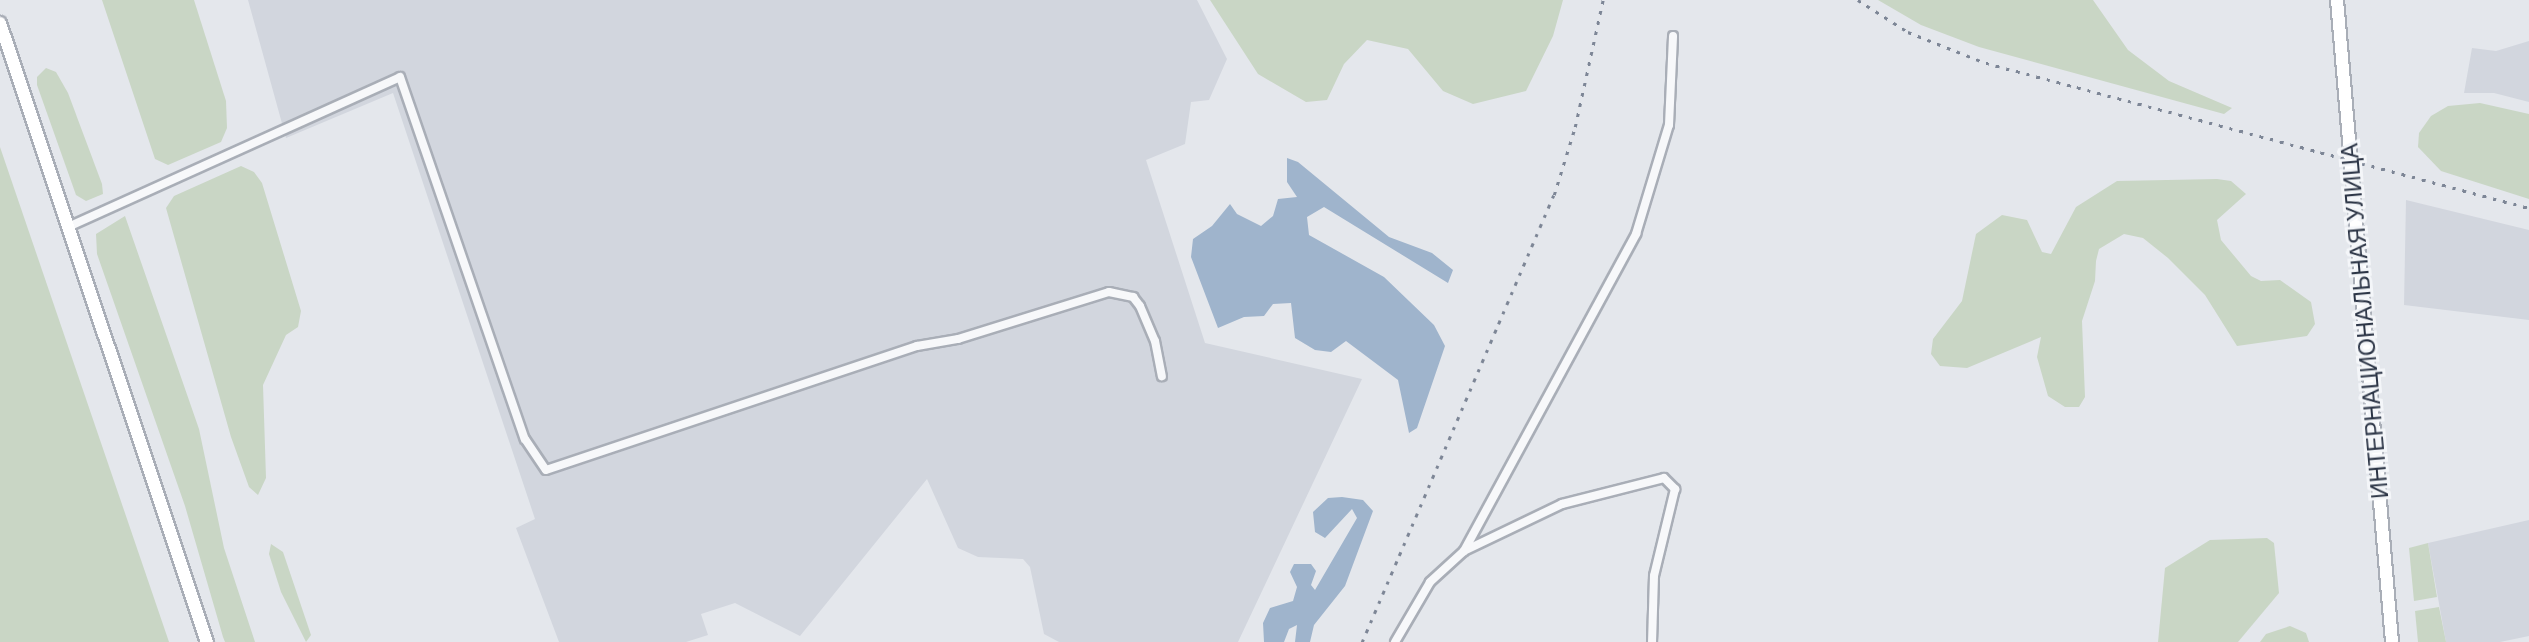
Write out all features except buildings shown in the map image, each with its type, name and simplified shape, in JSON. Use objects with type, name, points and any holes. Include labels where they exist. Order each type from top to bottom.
[{"type":"main road","name":"ИНТЕРНАЦИОНАЛЬНАЯ УЛИЦА","points":[[2337,0],[2392,642]]},
{"type":"main road","points":[[0,23],[208,642]]},
{"type":"street","points":[[1464,551],[1636,234],[1669,125],[1673,36]]},
{"type":"street","points":[[68,228],[400,77],[525,439],[546,470],[917,346],[958,339],[1109,292],[1133,297],[1140,306],[1155,341],[1163,376]]},
{"type":"street","points":[[1395,642],[1440,569],[1464,551],[1562,504],[1660,477],[1668,479],[1675,489],[1654,576],[1652,642]]},
{"type":"shaded area","points":[[248,0],[1197,0],[1227,59],[1209,100],[1191,102],[1185,144],[1146,160],[1205,343],[1362,379],[1238,642],[1059,642],[1044,634],[1030,567],[1023,559],[978,557],[958,548],[927,479],[800,636],[735,603],[701,614],[708,635],[686,642],[559,642],[516,528],[535,519],[393,93],[286,138]]},
{"type":"shaded area","points":[[2529,41],[2529,102],[2494,93],[2464,93],[2472,48],[2496,51]]},
{"type":"shaded area","points":[[2406,200],[2529,230],[2529,320],[2404,305]]},
{"type":"shaded area","points":[[2529,520],[2529,636],[2500,642],[2446,642],[2428,543]]},
{"type":"green space","points":[[102,0],[194,0],[226,101],[227,128],[221,142],[168,165],[155,159]]},
{"type":"green space","points":[[1210,0],[1563,0],[1553,36],[1526,91],[1473,104],[1443,91],[1408,49],[1367,40],[1344,64],[1327,100],[1306,102],[1258,74]]},
{"type":"green space","points":[[1878,0],[2093,0],[2128,50],[2169,81],[2232,108],[2224,114],[1979,47],[1921,25]]},
{"type":"green space","points":[[46,68],[56,72],[68,93],[102,184],[103,194],[86,201],[76,195],[37,85],[37,77]]},
{"type":"green space","points":[[2480,103],[2529,114],[2529,199],[2441,171],[2418,147],[2419,133],[2431,116],[2448,106]]},
{"type":"green space","points":[[0,147],[169,642],[0,642]]},
{"type":"green space","points":[[241,166],[254,172],[262,183],[301,311],[298,327],[286,335],[263,385],[266,478],[258,495],[249,487],[231,437],[166,208],[174,196]]},
{"type":"green space","points":[[2117,181],[2231,181],[2246,194],[2217,220],[2221,240],[2251,276],[2261,281],[2280,280],[2311,302],[2315,324],[2307,336],[2237,346],[2205,295],[2168,258],[2143,238],[2124,234],[2099,249],[2095,281],[2082,321],[2085,397],[2079,407],[2065,407],[2048,396],[2037,357],[2041,337],[1967,368],[1940,366],[1931,354],[1933,339],[1962,301],[1976,234],[2002,215],[2027,220],[2042,252],[2051,254],[2076,207]]},
{"type":"green space","points":[[125,216],[199,429],[224,548],[255,642],[225,642],[185,506],[97,254],[96,234]]},
{"type":"green space","points":[[2267,538],[2274,543],[2279,593],[2238,642],[2158,642],[2165,568],[2210,540]]},
{"type":"green space","points":[[2428,543],[2437,597],[2414,601],[2409,548]]},
{"type":"green space","points":[[271,544],[283,552],[311,635],[306,642],[281,592],[269,554]]},
{"type":"green space","points":[[2439,607],[2446,642],[2418,642],[2415,611]]},
{"type":"green space","points":[[2290,626],[2306,633],[2309,642],[2260,642],[2266,634]]},
{"type":"water","points":[[1287,158],[1298,162],[1389,237],[1432,253],[1453,270],[1448,283],[1324,207],[1307,217],[1309,235],[1384,277],[1434,325],[1445,346],[1417,428],[1409,433],[1398,380],[1346,341],[1331,352],[1315,350],[1295,338],[1291,303],[1273,304],[1264,316],[1244,317],[1218,328],[1191,257],[1193,239],[1212,226],[1230,204],[1237,214],[1261,226],[1273,216],[1278,199],[1297,197],[1287,182]]},
{"type":"water","points":[[1328,498],[1363,500],[1373,511],[1345,586],[1314,625],[1310,642],[1295,642],[1297,625],[1289,629],[1284,642],[1264,642],[1263,623],[1270,608],[1293,601],[1297,587],[1290,572],[1294,564],[1311,564],[1316,571],[1311,585],[1315,590],[1357,518],[1352,509],[1325,538],[1315,532],[1313,512]]},
{"type":"railway","points":[[1362,642],[1554,195],[1575,127],[1603,0]]},
{"type":"railway","points":[[1858,0],[1908,32],[1986,63],[2529,208]]}]
